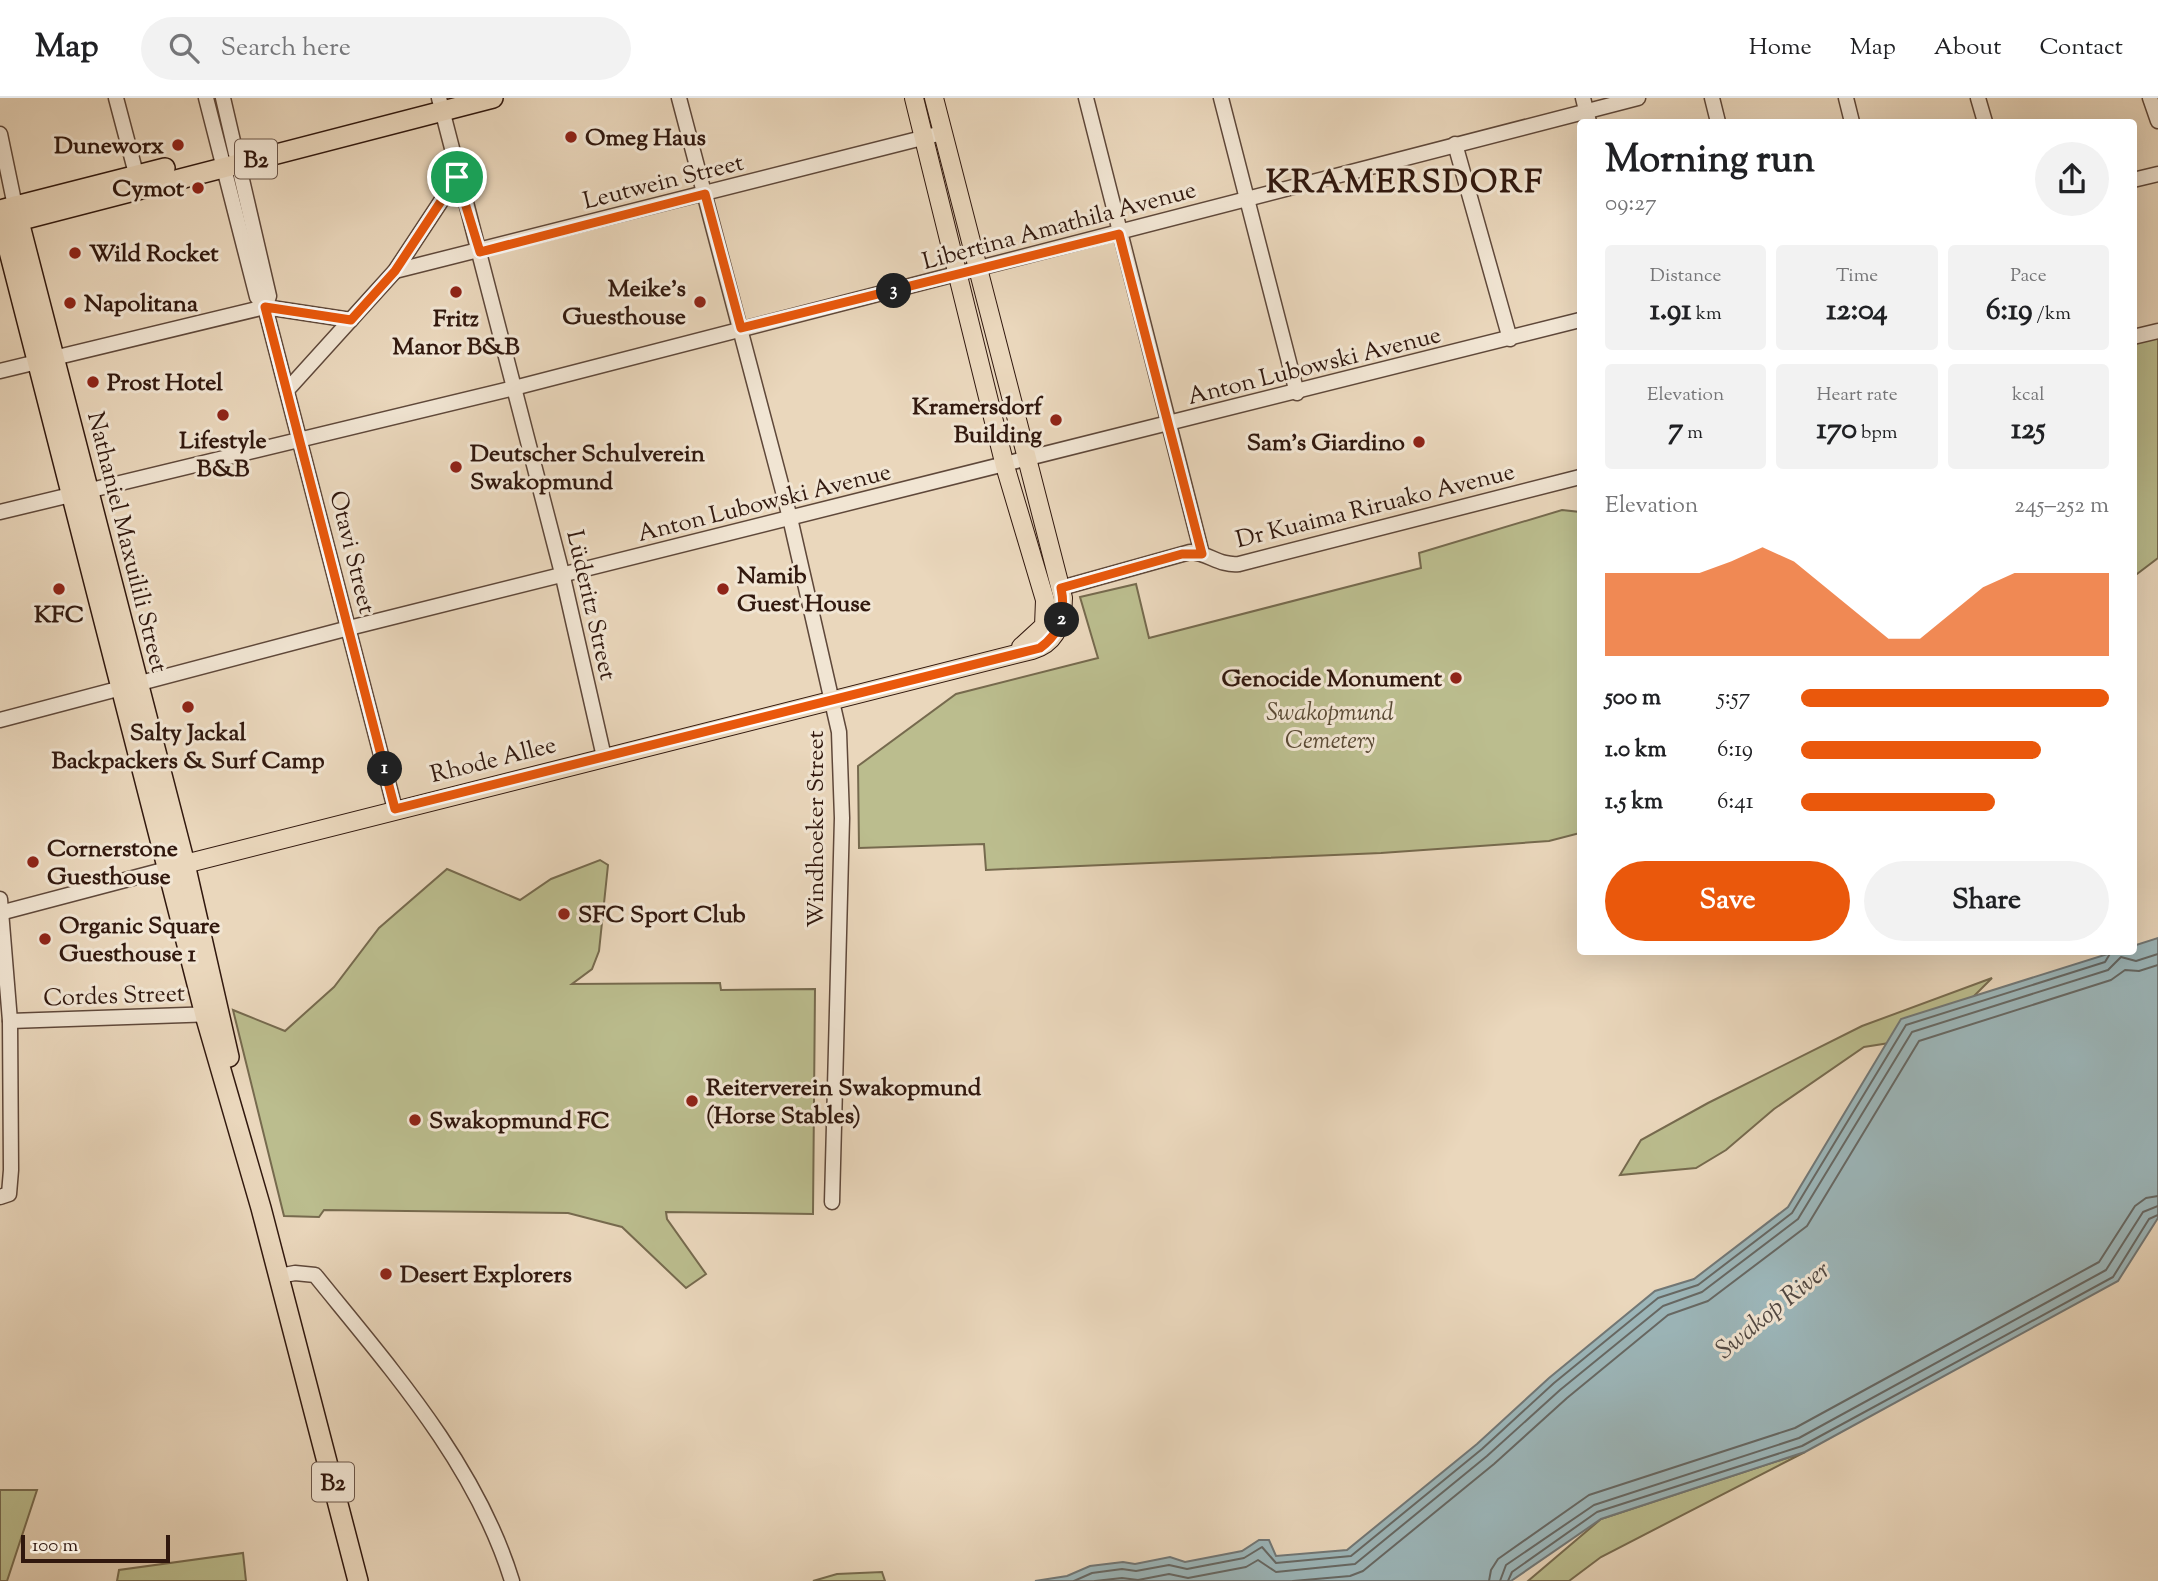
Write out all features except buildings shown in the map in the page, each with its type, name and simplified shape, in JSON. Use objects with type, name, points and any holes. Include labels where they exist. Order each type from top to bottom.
[{"type":"highway","name":"B2","points":[[6,217],[443,102],[493,98]]},
{"type":"highway","name":"Nathaniel Maxuilili Street","points":[[6,217],[82,492],[261,1209],[358,1581]]},
{"type":"main road","points":[[914,98],[1005,466],[1047,612],[1044,626],[1036,636],[999,658]]},
{"type":"main road","name":"Rhode Allee","points":[[176,866],[1040,648],[1055,635],[1062,620],[1061,588],[934,98]]},
{"type":"street","points":[[116,98],[138,182]]},
{"type":"street","name":"Otavi Street","points":[[206,98],[231,159],[269,296],[265,307],[289,388],[395,809]]},
{"type":"street","name":"Otavi Street","points":[[223,98],[231,159]]},
{"type":"street","name":"Windhoeker Street","points":[[679,98],[790,518],[834,700],[839,732],[842,818],[832,1202]]},
{"type":"street","points":[[1086,98],[1202,554]]},
{"type":"street","points":[[1221,98],[1297,393]]},
{"type":"street","name":"Libertina Amathila Avenue","points":[[0,512],[300,437],[514,388],[1638,98]]},
{"type":"street","points":[[1712,98],[1717,119]]},
{"type":"street","points":[[1846,98],[1851,119]]},
{"type":"street","points":[[1978,98],[1984,119]]},
{"type":"street","points":[[2150,98],[2158,121]]},
{"type":"street","name":"Lüderitz Street","points":[[443,102],[457,177],[480,252],[563,577],[604,757]]},
{"type":"street","name":"Leutwein Street","points":[[395,271],[480,252],[942,133]]},
{"type":"street","name":"Nathaniel Maxuilili Street","points":[[0,135],[6,217]]},
{"type":"street","points":[[1455,144],[1510,339]]},
{"type":"street","points":[[2137,179],[2158,173]]},
{"type":"street","points":[[289,388],[395,271],[457,177]]},
{"type":"street","points":[[0,371],[265,307],[351,320]]},
{"type":"street","name":"Anton Lubowski Avenue","points":[[0,720],[349,628],[1027,461],[1577,321]]},
{"type":"street","points":[[2137,337],[2158,331]]},
{"type":"street","name":"Dr Kuaima Riruako Avenue","points":[[1061,588],[1182,554],[1202,554],[1224,565],[1239,564],[1577,478]]},
{"type":"street","name":"Rhode Allee","points":[[1,908],[176,866]]},
{"type":"street","points":[[0,1197],[9,1194],[6,1170],[5,1058],[10,1021],[1,908]]},
{"type":"street","name":"Cordes Street","points":[[10,1021],[212,1014]]},
{"type":"street","points":[[279,1276],[295,1273],[315,1275],[374,1349],[445,1444],[469,1483],[500,1543],[512,1581]]},
{"type":"green space","points":[[2158,337],[2158,558],[2137,574],[2137,343]]},
{"type":"green space","name":"Swakopmund Cemetery","points":[[1562,510],[1577,512],[1577,834],[1549,841],[1381,853],[986,870],[984,844],[859,848],[858,766],[956,694],[1098,658],[1080,597],[1136,584],[1149,638],[1421,568],[1419,553]]},
{"type":"green space","name":"Swakopmund FC","points":[[600,860],[608,865],[599,951],[592,969],[572,984],[720,983],[721,990],[815,989],[813,1214],[666,1212],[667,1219],[706,1274],[686,1288],[622,1227],[568,1213],[324,1210],[319,1217],[284,1216],[233,1010],[285,1031],[334,987],[379,928],[447,869],[520,900],[551,879]]},
{"type":"green space","points":[[1992,978],[1955,1015],[1921,1038],[1864,1047],[1774,1109],[1726,1150],[1696,1168],[1620,1175],[1641,1140],[1708,1103],[1862,1026]]},
{"type":"green space","points":[[1805,1452],[1601,1557],[1569,1581],[1528,1581],[1601,1519]]},
{"type":"green space","points":[[0,1490],[37,1490],[7,1581],[0,1581]]},
{"type":"green space","points":[[243,1553],[246,1581],[117,1581],[119,1570]]},
{"type":"green space","points":[[882,1572],[885,1581],[813,1581],[837,1574]]},
{"type":"water","name":"Swakop River","points":[[2158,938],[2158,1218],[2118,1281],[1805,1452],[1601,1519],[1511,1581],[1035,1581],[1067,1576],[1090,1566],[1123,1562],[1135,1564],[1170,1557],[1185,1562],[1242,1551],[1259,1540],[1269,1540],[1276,1556],[1347,1550],[1477,1444],[1549,1378],[1655,1291],[1694,1279],[1788,1207],[1901,1019],[2104,955],[2137,955],[2137,945]]},
{"type":"place","name":"Omeg Haus","points":[[571,137]]},
{"type":"place","name":"Duneworx","points":[[178,145]]},
{"type":"place","name":"Cymot","points":[[198,188]]},
{"type":"place","name":"Wild Rocket","points":[[75,253]]},
{"type":"place","name":"Fritz Manor B&B","points":[[456,292]]},
{"type":"place","name":"Meike's Guesthouse","points":[[700,302]]},
{"type":"place","name":"Napolitana","points":[[70,303]]},
{"type":"place","name":"Prost Hotel","points":[[93,382]]},
{"type":"place","name":"Lifestyle B&B","points":[[223,415]]},
{"type":"place","name":"Kramersdorf Building","points":[[1056,420]]},
{"type":"place","name":"Sam's Giardino","points":[[1419,442]]},
{"type":"place","name":"Deutscher Schulverein Swakopmund","points":[[456,467]]},
{"type":"place","name":"KFC","points":[[59,589]]},
{"type":"place","name":"Namib Guest House","points":[[723,589]]},
{"type":"place","name":"Genocide Monument","points":[[1456,678]]},
{"type":"place","name":"Salty Jackal Backpackers & Surf Camp","points":[[188,707]]},
{"type":"place","name":"Cornerstone Guesthouse","points":[[33,862]]},
{"type":"place","name":"SFC Sport Club","points":[[564,914]]},
{"type":"place","name":"Organic Square Guesthouse 1","points":[[45,939]]},
{"type":"place","name":"Reiterverein Swakopmund (Horse Stables)","points":[[692,1101]]},
{"type":"place","name":"Swakopmund FC","points":[[415,1120]]},
{"type":"place","name":"Desert Explorers","points":[[386,1274]]},
{"type":"district","name":"KRAMERSDORF","points":[[1405,181]]},
{"type":"route","points":[[457,177],[480,252],[705,194],[741,328],[1119,234],[1202,554],[1190,552],[1061,588],[1063,610],[1060,626],[1055,635],[1040,648],[395,809],[289,388],[265,307],[351,320],[395,271],[457,177]]}]
